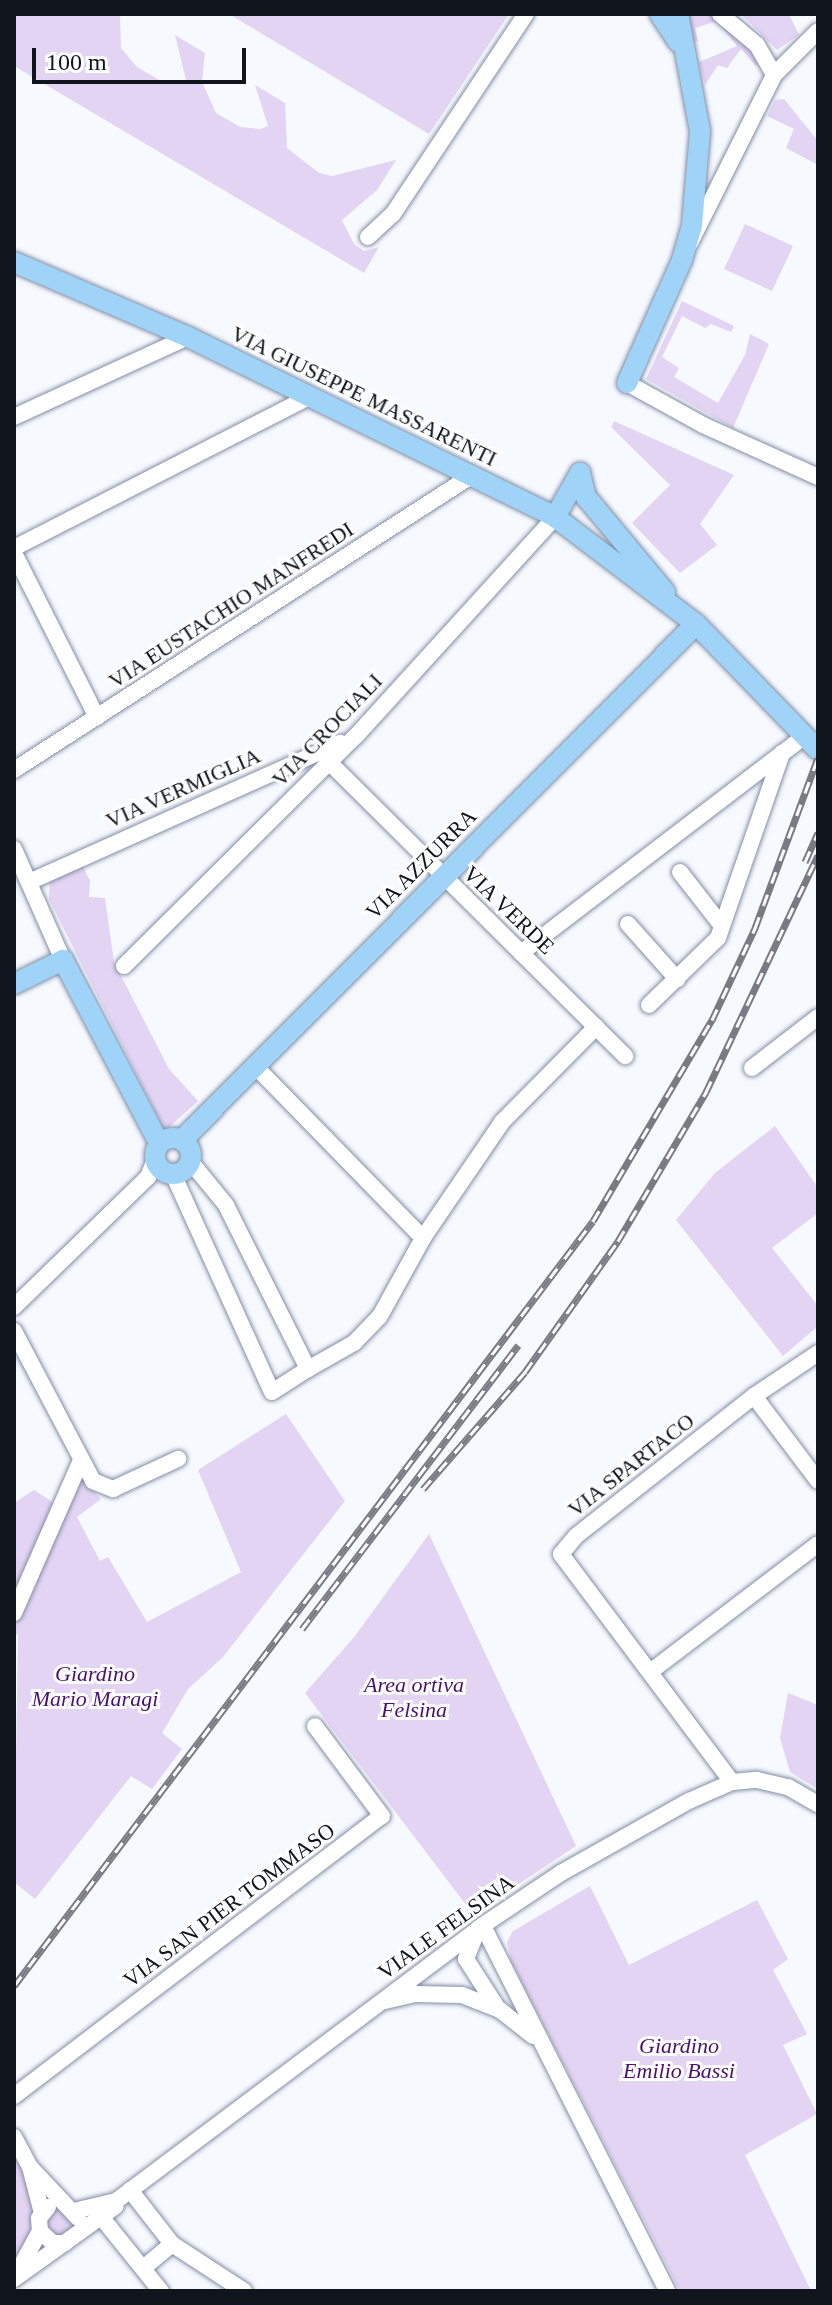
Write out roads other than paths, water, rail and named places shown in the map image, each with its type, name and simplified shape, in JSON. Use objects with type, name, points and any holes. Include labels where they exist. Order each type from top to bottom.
[{"type":"main road","points":[[660,14],[684,53]]},
{"type":"main road","points":[[627,383],[687,248],[699,170],[700,131],[678,14]]},
{"type":"main road","name":"VIA GIUSEPPE MASSARENTI","points":[[14,262],[188,337],[555,517],[696,624],[811,743]]},
{"type":"main road","name":"VIA GIUSEPPE MASSARENTI","points":[[555,517],[580,473],[586,497],[650,570],[674,606]]},
{"type":"main road","name":"VIA AZZURRA","points":[[182,1140],[696,624]]},
{"type":"main road","points":[[14,984],[63,960],[160,1165]]},
{"type":"main road","points":[[170,1137],[182,1140],[190,1161],[160,1165],[170,1137]]},
{"type":"street","points":[[368,237],[393,214],[526,14]]},
{"type":"street","points":[[720,14],[757,45],[774,75]]},
{"type":"street","points":[[687,248],[774,75],[818,31]]},
{"type":"street","points":[[699,170],[725,177]]},
{"type":"street","points":[[14,417],[188,337]]},
{"type":"street","points":[[627,383],[703,425],[818,477]]},
{"type":"street","points":[[97,717],[14,550],[309,397]]},
{"type":"street","name":"VIA EUSTACHIO MANFREDI","points":[[14,770],[471,476]]},
{"type":"street","name":"VIA CROCIALI","points":[[124,966],[356,736],[555,517]]},
{"type":"street","name":"VIA VERMIGLIA","points":[[29,882],[356,736]]},
{"type":"street","points":[[521,953],[782,753],[811,743]]},
{"type":"street","points":[[649,1005],[718,938],[782,753]]},
{"type":"street","name":"VIA VERDE","points":[[328,761],[625,1056]]},
{"type":"street","points":[[14,849],[63,960]]},
{"type":"street","points":[[680,872],[722,926]]},
{"type":"street","points":[[628,924],[677,979]]},
{"type":"street","points":[[752,1068],[818,1017]]},
{"type":"street","points":[[14,1307],[160,1165],[272,1392],[354,1343],[380,1316],[423,1238],[502,1122],[596,1027]]},
{"type":"street","points":[[255,1066],[423,1238]]},
{"type":"street","points":[[190,1161],[226,1205],[308,1369]]},
{"type":"street","points":[[14,1331],[80,1463],[93,1481],[113,1489],[178,1459]]},
{"type":"street","name":"VIA SPARTACO","points":[[732,1782],[561,1554],[570,1541],[754,1396],[814,1359]]},
{"type":"street","points":[[754,1396],[818,1481]]},
{"type":"street","points":[[14,1613],[80,1463]]},
{"type":"street","points":[[650,1672],[818,1544]]},
{"type":"street","name":"VIA SAN PIER TOMMASO","points":[[14,2096],[382,1816],[315,1726]]},
{"type":"street","name":"VIALE FELSINA","points":[[70,2208],[106,2206],[130,2190],[483,1926],[580,1862],[732,1782],[771,1782],[818,1804]]},
{"type":"street","points":[[483,1926],[466,1959],[478,1985],[500,2010],[542,2046]]},
{"type":"street","points":[[483,1926],[667,2291]]},
{"type":"street","points":[[379,2002],[440,1993],[462,1995],[500,2010]]},
{"type":"street","points":[[14,2137],[30,2167],[42,2213],[40,2231],[47,2241],[69,2241],[79,2222],[70,2208],[30,2167]]},
{"type":"street","points":[[130,2190],[172,2244],[244,2291]]},
{"type":"street","name":"VIALE FELSINA","points":[[14,2278],[102,2218],[130,2190]]},
{"type":"street","points":[[42,2213],[50,2206],[70,2208]]},
{"type":"street","points":[[102,2218],[161,2291]]},
{"type":"street","name":"VIALE FELSINA","points":[[14,2278],[40,2231]]},
{"type":"street","points":[[143,2268],[172,2244]]},
{"type":"railway","points":[[14,1986],[593,1221],[712,1020],[755,928],[818,758]]},
{"type":"railway","points":[[805,862],[818,833]]},
{"type":"railway","points":[[423,1489],[525,1372],[618,1241],[706,1092],[818,855]]},
{"type":"railway","points":[[302,1629],[518,1345]]},
{"type":"park label","name":"Giardino Mario Maragi","points":[[95,1686]]},
{"type":"park label","name":"Area ortiva Felsina","points":[[414,1696]]},
{"type":"park label","name":"Giardino Emilio Bassi","points":[[679,2058]]}]
